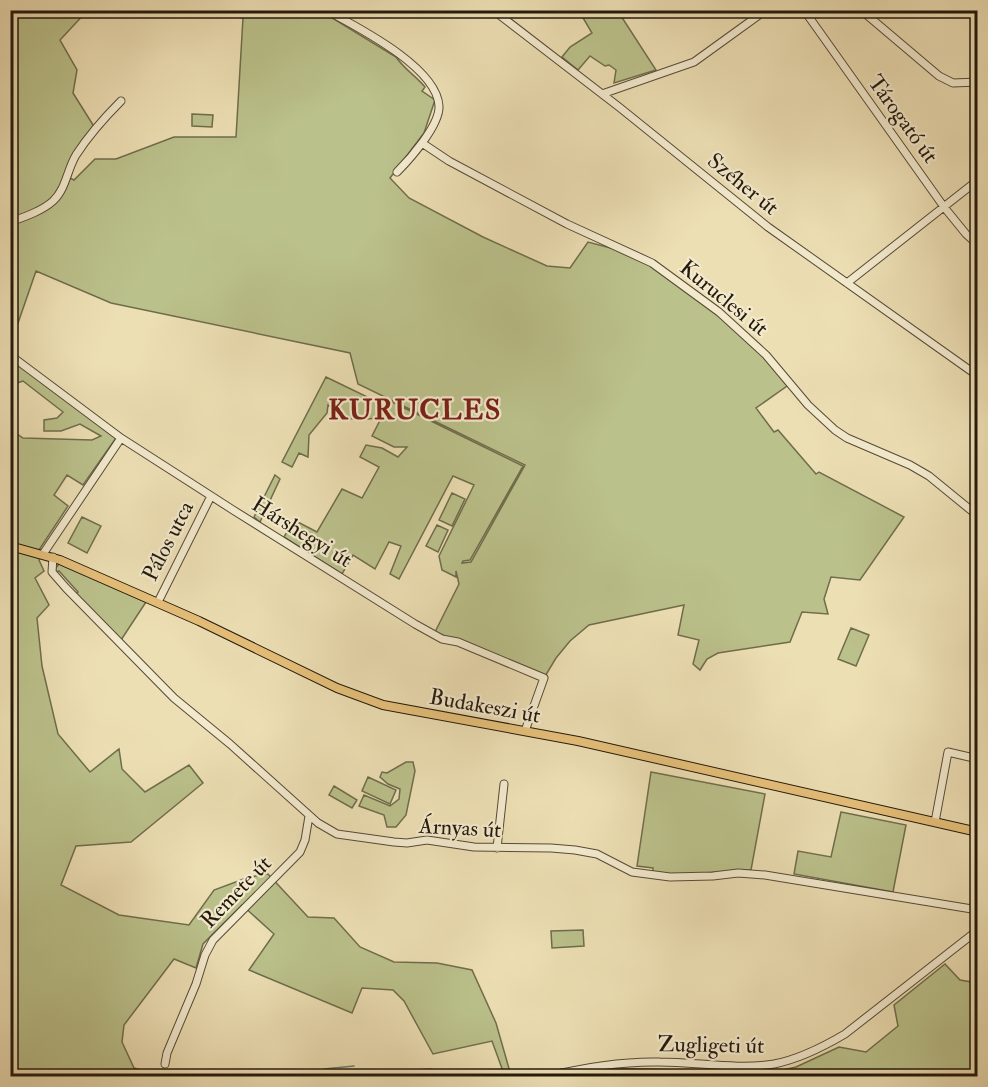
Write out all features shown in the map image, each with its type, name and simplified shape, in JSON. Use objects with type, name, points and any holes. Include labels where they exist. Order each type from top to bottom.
[{"type":"main road","name":"Budakeszi út","points":[[10,546],[53,557],[158,602],[337,688],[374,702],[417,713],[525,731],[978,832]]},
{"type":"street","points":[[326,10],[363,30],[406,60],[430,83],[437,95],[439,109],[422,143],[397,172]]},
{"type":"street","name":"Széher út","points":[[493,10],[761,222],[978,376]]},
{"type":"street","points":[[602,94],[694,62],[766,10]]},
{"type":"street","name":"Tárogató út","points":[[804,10],[944,207],[978,245]]},
{"type":"street","points":[[861,10],[939,76],[953,83],[978,82]]},
{"type":"street","points":[[10,222],[36,212],[53,201],[65,185],[75,157],[95,128],[121,101]]},
{"type":"street","name":"Kuruclesi út","points":[[422,143],[567,224],[652,263],[719,312],[766,356],[808,405],[835,430],[847,438],[910,465],[936,482],[978,516]]},
{"type":"street","points":[[847,284],[978,180]]},
{"type":"street","name":"Hárshegyi út","points":[[10,355],[121,438],[442,639],[458,642],[544,678],[525,731]]},
{"type":"street","points":[[43,554],[121,438]]},
{"type":"street","name":"Pálos utca","points":[[158,602],[211,496]]},
{"type":"street","name":"Árnyas út","points":[[53,557],[51,570],[66,588],[174,698],[230,744],[309,816],[337,834],[407,843],[427,840],[474,848],[575,850],[597,854],[632,872],[652,876],[690,877],[738,873],[765,875],[978,910]]},
{"type":"street","points":[[935,822],[948,752],[978,759]]},
{"type":"street","points":[[497,848],[504,784]]},
{"type":"street","name":"Remete út","points":[[165,1064],[167,1053],[213,940],[300,852],[305,840],[309,816]]},
{"type":"street","name":"Zugligeti út","points":[[547,1077],[602,1065],[633,1062],[758,1066],[794,1059],[823,1047],[845,1034],[978,930]]},
{"type":"green space","points":[[11,11],[87,11],[60,40],[77,70],[73,93],[95,128],[75,157],[68,177],[74,180],[95,159],[116,159],[174,137],[236,137],[243,18],[199,11],[321,11],[396,57],[425,87],[422,91],[435,100],[424,133],[390,178],[409,198],[483,237],[547,266],[570,268],[588,242],[645,259],[719,312],[790,384],[756,408],[774,432],[778,430],[816,474],[819,472],[904,517],[860,580],[831,577],[824,599],[828,614],[802,612],[790,642],[718,653],[707,659],[700,670],[693,664],[699,640],[678,635],[684,605],[589,625],[570,641],[544,678],[435,632],[459,584],[456,571],[456,577],[442,570],[439,556],[474,485],[453,476],[399,579],[390,574],[401,546],[389,542],[375,569],[353,555],[342,574],[284,537],[294,520],[317,532],[342,489],[362,498],[379,467],[360,457],[366,445],[382,448],[398,457],[407,447],[394,447],[372,436],[390,401],[523,466],[470,560],[462,563],[471,562],[525,465],[358,384],[350,353],[111,303],[36,271],[17,326],[14,360],[116,438],[83,485],[67,475],[54,495],[68,506],[39,550],[39,560],[44,571],[35,578],[49,605],[37,618],[42,666],[58,734],[90,772],[119,749],[122,769],[145,792],[189,765],[203,783],[131,842],[76,846],[61,885],[119,915],[189,925],[214,890],[249,877],[268,874],[308,917],[334,918],[360,947],[394,962],[437,963],[472,970],[496,1023],[510,1072],[504,1074],[492,1041],[433,1054],[404,1001],[393,990],[362,988],[352,1013],[249,970],[274,934],[242,905],[203,944],[196,968],[174,959],[124,1025],[122,1042],[134,1068],[163,1076],[11,1076],[11,430],[23,438],[92,440],[101,436],[80,424],[61,431],[44,431],[44,420],[57,418],[63,412],[23,381],[17,383],[11,392]]},
{"type":"green space","points":[[579,11],[629,11],[621,16],[656,70],[614,83],[616,70],[590,56],[578,70],[562,57],[570,47],[592,33]]},
{"type":"green space","points":[[192,114],[213,115],[212,127],[192,126]]},
{"type":"green space","points":[[326,377],[384,405],[377,418],[358,420],[337,416],[336,410],[328,405],[327,413],[309,435],[308,457],[299,453],[292,467],[282,462]]},
{"type":"green space","points":[[275,475],[280,479],[260,522],[254,517]]},
{"type":"green space","points":[[452,493],[465,499],[452,526],[439,520]]},
{"type":"green space","points":[[82,517],[101,526],[87,553],[68,543]]},
{"type":"green space","points":[[437,525],[448,530],[438,552],[426,546]]},
{"type":"green space","points":[[59,564],[146,602],[121,640],[76,594],[78,592],[59,571],[57,572],[55,569]]},
{"type":"green space","points":[[851,628],[869,635],[856,666],[838,659]]},
{"type":"green space","points":[[406,762],[413,762],[415,771],[406,815],[396,827],[387,827],[384,815],[359,806],[364,795],[390,806],[399,799],[400,789],[388,784],[380,777],[382,772],[387,773]]},
{"type":"green space","points":[[651,772],[765,794],[751,870],[653,874],[653,868],[637,866]]},
{"type":"green space","points":[[368,777],[396,790],[390,804],[362,791]]},
{"type":"green space","points":[[334,786],[357,800],[352,808],[329,795]]},
{"type":"green space","points":[[841,812],[906,825],[893,892],[794,874],[798,851],[831,857]]},
{"type":"green space","points":[[583,930],[584,946],[552,948],[551,931]]},
{"type":"green space","points":[[945,964],[960,980],[977,983],[977,1076],[745,1076],[745,1074],[774,1072],[796,1067],[839,1047],[866,1052],[898,1026],[894,1005]]},
{"type":"green space","points":[[604,1068],[678,1070],[681,1076],[597,1076]]},
{"type":"green space","points":[[431,1069],[435,1076],[339,1076],[339,1075]]},
{"type":"waterway","points":[[324,1069],[354,1066]]},
{"type":"district","name":"KURUCLES","points":[[415,410]]}]
